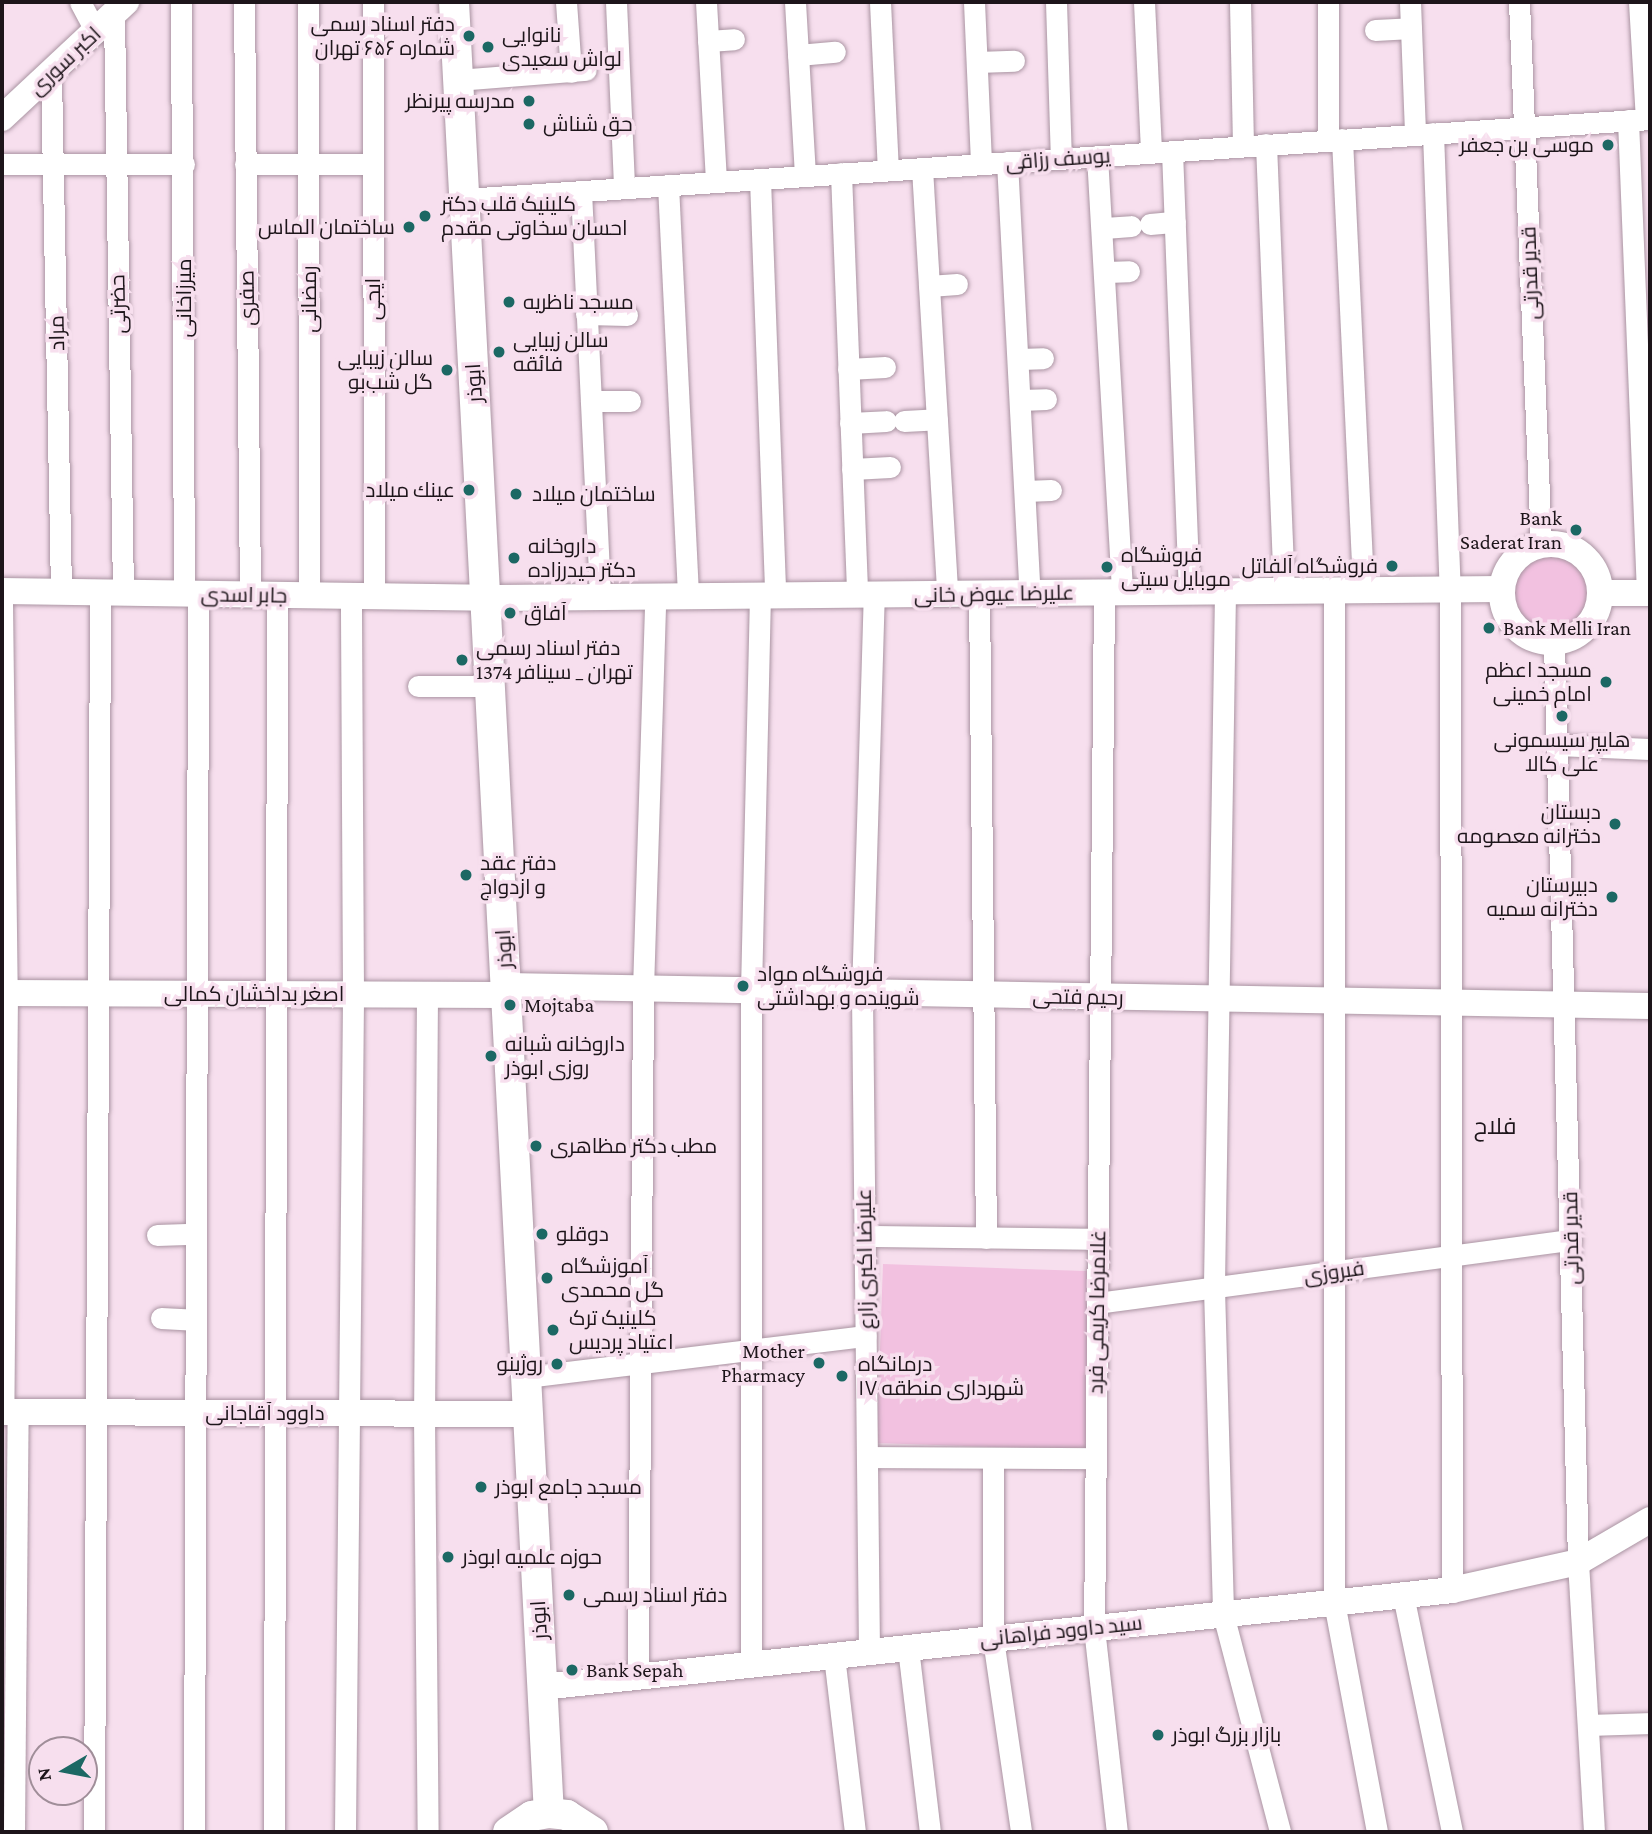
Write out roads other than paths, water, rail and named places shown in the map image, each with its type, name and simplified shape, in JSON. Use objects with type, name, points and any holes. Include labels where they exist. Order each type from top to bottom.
[{"type":"main road","name":"ابوذر","points":[[454,2],[549,1813]]},
{"type":"main road","points":[[508,1832],[532,1816],[549,1813],[567,1815],[593,1832]]},
{"type":"street","points":[[79,2],[112,16]]},
{"type":"street","name":"میرزاخانی","points":[[181,2],[195,994],[194,1832]]},
{"type":"street","name":"صفری","points":[[244,2],[250,595]]},
{"type":"street","name":"رمضانی","points":[[309,2],[309,596]]},
{"type":"street","name":"ایجی","points":[[345,1832],[353,994],[373,164],[373,2]]},
{"type":"street","points":[[458,80],[578,71],[566,2]]},
{"type":"street","points":[[616,2],[624,188]]},
{"type":"street","points":[[706,2],[716,182]]},
{"type":"street","points":[[795,2],[805,175]]},
{"type":"street","points":[[880,2],[888,170]]},
{"type":"street","points":[[974,2],[981,164]]},
{"type":"street","points":[[1056,2],[1061,158]]},
{"type":"street","points":[[1144,2],[1161,151],[1175,222],[1189,592]]},
{"type":"street","points":[[1240,2],[1243,146]]},
{"type":"street","points":[[1328,2],[1363,590]]},
{"type":"street","points":[[1410,2],[1424,134],[1450,589],[1452,1590]]},
{"type":"street","name":"قدیر قدرتی","points":[[1519,2],[1541,544]]},
{"type":"street","points":[[1600,593],[1649,593],[1639,2]]},
{"type":"street","name":"اکبر سوری","points":[[2,118],[112,16]]},
{"type":"street","name":"حضرتی","points":[[94,1832],[94,1413],[101,993],[112,593],[116,164],[112,16]]},
{"type":"street","points":[[1375,30],[1411,27]]},
{"type":"street","points":[[708,41],[734,39]]},
{"type":"street","points":[[798,55],[835,52]]},
{"type":"street","points":[[977,62],[1014,61]]},
{"type":"street","name":"مراد","points":[[51,74],[55,164],[61,592]]},
{"type":"street","name":"یوسف رزاقی","points":[[465,199],[1642,119]]},
{"type":"street","points":[[1266,144],[1284,591]]},
{"type":"street","name":"غلامرضا کریمی فرد","points":[[1097,156],[1106,272],[1113,593],[1100,997],[1094,1628],[1117,1832]]},
{"type":"street","points":[[1007,162],[1030,594]]},
{"type":"street","points":[[2,164],[184,164]]},
{"type":"street","points":[[245,164],[373,164]]},
{"type":"street","points":[[922,168],[947,594]]},
{"type":"street","name":"علیرضا اکبری زارع","points":[[841,173],[852,469],[865,595],[862,993],[869,1652]]},
{"type":"street","points":[[751,1665],[751,991],[767,596],[760,179]]},
{"type":"street","points":[[668,185],[688,597]]},
{"type":"street","points":[[581,191],[600,597]]},
{"type":"street","points":[[1104,228],[1175,222]]},
{"type":"street","points":[[1106,272],[1129,271]]},
{"type":"street","points":[[929,286],[957,284]]},
{"type":"street","points":[[586,314],[626,315]]},
{"type":"street","points":[[1019,359],[1043,358]]},
{"type":"street","points":[[848,369],[885,368]]},
{"type":"street","points":[[1021,400],[1046,399]]},
{"type":"street","points":[[591,401],[629,401]]},
{"type":"street","points":[[850,423],[937,419]]},
{"type":"street","points":[[852,469],[890,467]]},
{"type":"street","points":[[1025,491],[1051,490]]},
{"type":"street","points":[[1541,544],[1562,545],[1582,554],[1598,578],[1600,593],[1595,614],[1582,632],[1554,643],[1540,642],[1516,628],[1502,603],[1502,589],[1514,560],[1541,544]]},
{"type":"street","name":"علیرضا عیوض خانی","points":[[486,598],[1502,589]]},
{"type":"street","points":[[1334,590],[1334,1602],[1377,1832]]},
{"type":"street","name":"جابر اسدی","points":[[2,591],[486,598]]},
{"type":"street","points":[[1225,592],[1214,1288],[1223,1614],[1280,1832]]},
{"type":"street","points":[[978,594],[986,995],[986,1238]]},
{"type":"street","points":[[274,1832],[273,994],[277,595]]},
{"type":"street","points":[[638,1676],[637,1364],[643,989],[656,597]]},
{"type":"street","points":[[2,604],[8,1783],[15,1832]]},
{"type":"street","name":"قدیر قدرتی","points":[[1554,643],[1572,1240],[1578,1562],[1590,1725],[1594,1832]]},
{"type":"street","points":[[418,686],[490,686]]},
{"type":"street","points":[[1557,746],[1650,750]]},
{"type":"street","name":"رحیم فتحی","points":[[506,991],[643,989],[1650,1006]]},
{"type":"street","name":"اصغر بداخشان کمالی","points":[[4,993],[427,994],[506,991]]},
{"type":"street","points":[[427,994],[424,1414],[428,1832]]},
{"type":"street","points":[[158,1235],[194,1234]]},
{"type":"street","points":[[865,1236],[1098,1239]]},
{"type":"street","name":"فیروزی","points":[[1097,1303],[1572,1240]]},
{"type":"street","points":[[161,1318],[194,1320]]},
{"type":"street","points":[[526,1377],[866,1336]]},
{"type":"street","name":"داوود آقاجانی","points":[[7,1412],[528,1414]]},
{"type":"street","points":[[867,1457],[1096,1458]]},
{"type":"street","points":[[993,1459],[993,1639],[1021,1832]]},
{"type":"street","name":"سید داوود فراهانی","points":[[542,1687],[1452,1590],[1578,1562],[1650,1520]]},
{"type":"street","points":[[1403,1595],[1452,1832]]},
{"type":"street","points":[[908,1648],[930,1832]]},
{"type":"street","points":[[834,1656],[855,1832]]},
{"type":"street","points":[[1590,1725],[1650,1723]]},
{"type":"place","name":"دفتر اسناد رسمی شماره ۶۵۶ تهران","points":[[469,36]]},
{"type":"place","name":"نانوایی لواش سعیدی","points":[[488,47]]},
{"type":"place","name":"مدرسه پیرنظر","points":[[529,101]]},
{"type":"place","name":"حق شناش","points":[[529,124]]},
{"type":"place","name":"موسی بن جعفر","points":[[1608,145]]},
{"type":"place","name":"کلینیک قلب دکتر احسان سخاوتی مقدم","points":[[425,216]]},
{"type":"place","name":"ساختمان الماس","points":[[409,227]]},
{"type":"place","name":"مسجد ناظریه","points":[[509,302]]},
{"type":"place","name":"سالن زیبایی فائقه","points":[[499,352]]},
{"type":"place","name":"سالن زیبایی گل شب‌بو","points":[[447,370]]},
{"type":"place","name":"عينك ميلاد","points":[[469,490]]},
{"type":"place","name":"ساختمان میلاد","points":[[516,494]]},
{"type":"place","name":"Bank Saderat Iran","points":[[1576,530]]},
{"type":"place","name":"داروخانه دکتر حیدرزاده","points":[[514,558]]},
{"type":"place","name":"فروشگاه آلفاتل","points":[[1392,566]]},
{"type":"place","name":"فروشگاه موبایل سیتی","points":[[1107,567]]},
{"type":"place","name":"آفاق","points":[[510,613]]},
{"type":"place","name":"Bank Melli Iran","points":[[1489,628]]},
{"type":"place","name":"دفتر اسناد رسمی 1374 تهران _ سینافر","points":[[462,660]]},
{"type":"place","name":"مسجد اعظم امام خمینی","points":[[1606,682]]},
{"type":"place","name":"هایپر سیسمونی علی کالا","points":[[1562,716]]},
{"type":"place","name":"دبستان دخترانه معصومه","points":[[1615,824]]},
{"type":"place","name":"دفتر عقد و ازدواج","points":[[466,875]]},
{"type":"place","name":"دبیرستان دخترانه سمیه","points":[[1612,897]]},
{"type":"place","name":"فروشگاه مواد شوینده و بهداشتی","points":[[743,986]]},
{"type":"place","name":"Mojtaba","points":[[510,1005]]},
{"type":"place","name":"داروخانه شبانه روزی ابوذر","points":[[491,1056]]},
{"type":"place","name":"مطب دکتر مظاهری","points":[[536,1146]]},
{"type":"place","name":"دوقلو","points":[[542,1234]]},
{"type":"place","name":"آموزشگاه گل محمدی","points":[[547,1278]]},
{"type":"place","name":"کلینیک ترک اعتیاد پردیس","points":[[553,1330]]},
{"type":"place","name":"Mother Pharmacy","points":[[819,1363]]},
{"type":"place","name":"روژینو","points":[[557,1364]]},
{"type":"place","name":"درمانگاه شهرداری منطقه ۱۷","points":[[842,1376]]},
{"type":"place","name":"مسجد جامع ابوذر","points":[[481,1487]]},
{"type":"place","name":"حوزه علمیه ابوذر","points":[[448,1557]]},
{"type":"place","name":"دفتر اسناد رسمی","points":[[569,1595]]},
{"type":"place","name":"Bank Sepah","points":[[572,1670]]},
{"type":"place","name":"بازار بزرگ ابوذر","points":[[1158,1735]]},
{"type":"district","name":"فلاح","points":[[1495,1126]]}]
